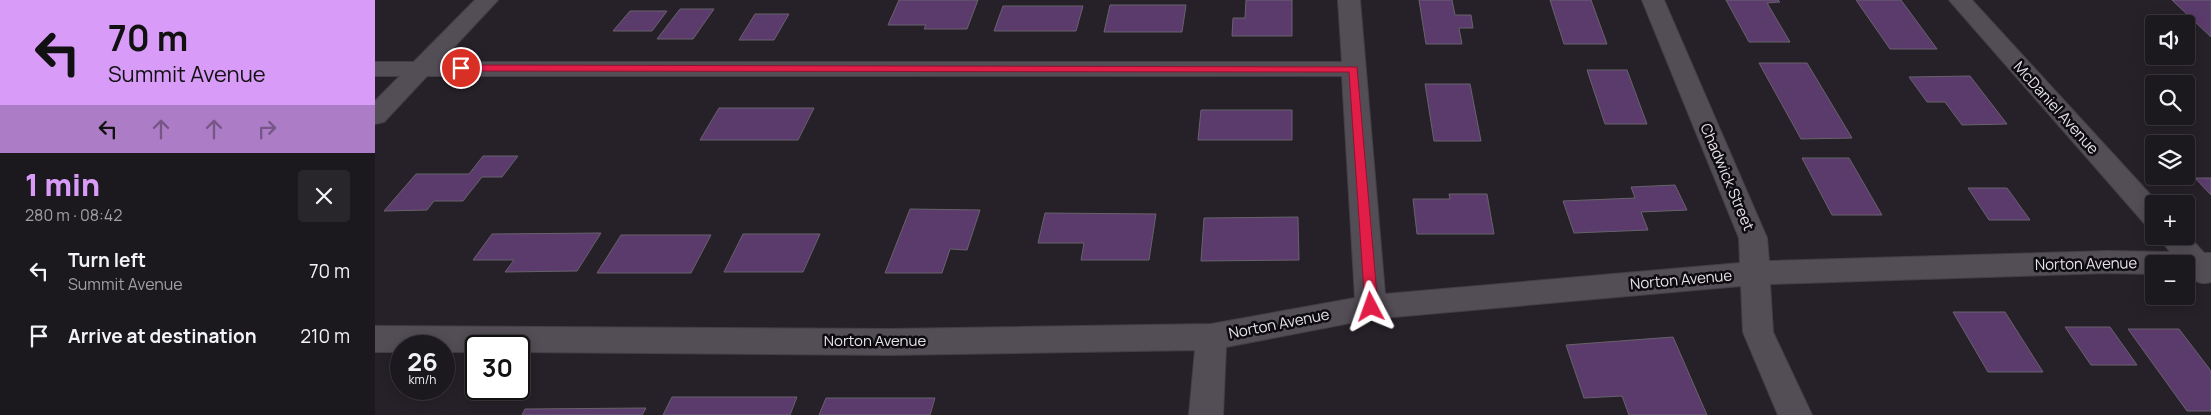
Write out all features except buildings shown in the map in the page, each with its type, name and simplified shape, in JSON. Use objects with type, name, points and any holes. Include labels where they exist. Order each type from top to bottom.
[{"type":"street","points":[[375,116],[487,0]]},
{"type":"street","points":[[1349,0],[1371,307]]},
{"type":"street","name":"Chadwick Street","points":[[1653,0],[1753,238],[1756,273],[1754,288],[1758,332],[1795,415]]},
{"type":"street","name":"McDaniel Avenue","points":[[1960,0],[2145,206]]},
{"type":"street","points":[[375,68],[1353,69]]},
{"type":"street","points":[[2181,245],[2206,269]]},
{"type":"street","name":"Norton Avenue","points":[[375,339],[891,342],[1211,337],[1371,307],[1756,273],[2108,262],[2206,269]]},
{"type":"street","points":[[1206,415],[1211,337]]},
{"type":"route","points":[[461,68],[1353,69],[1371,307]]}]
